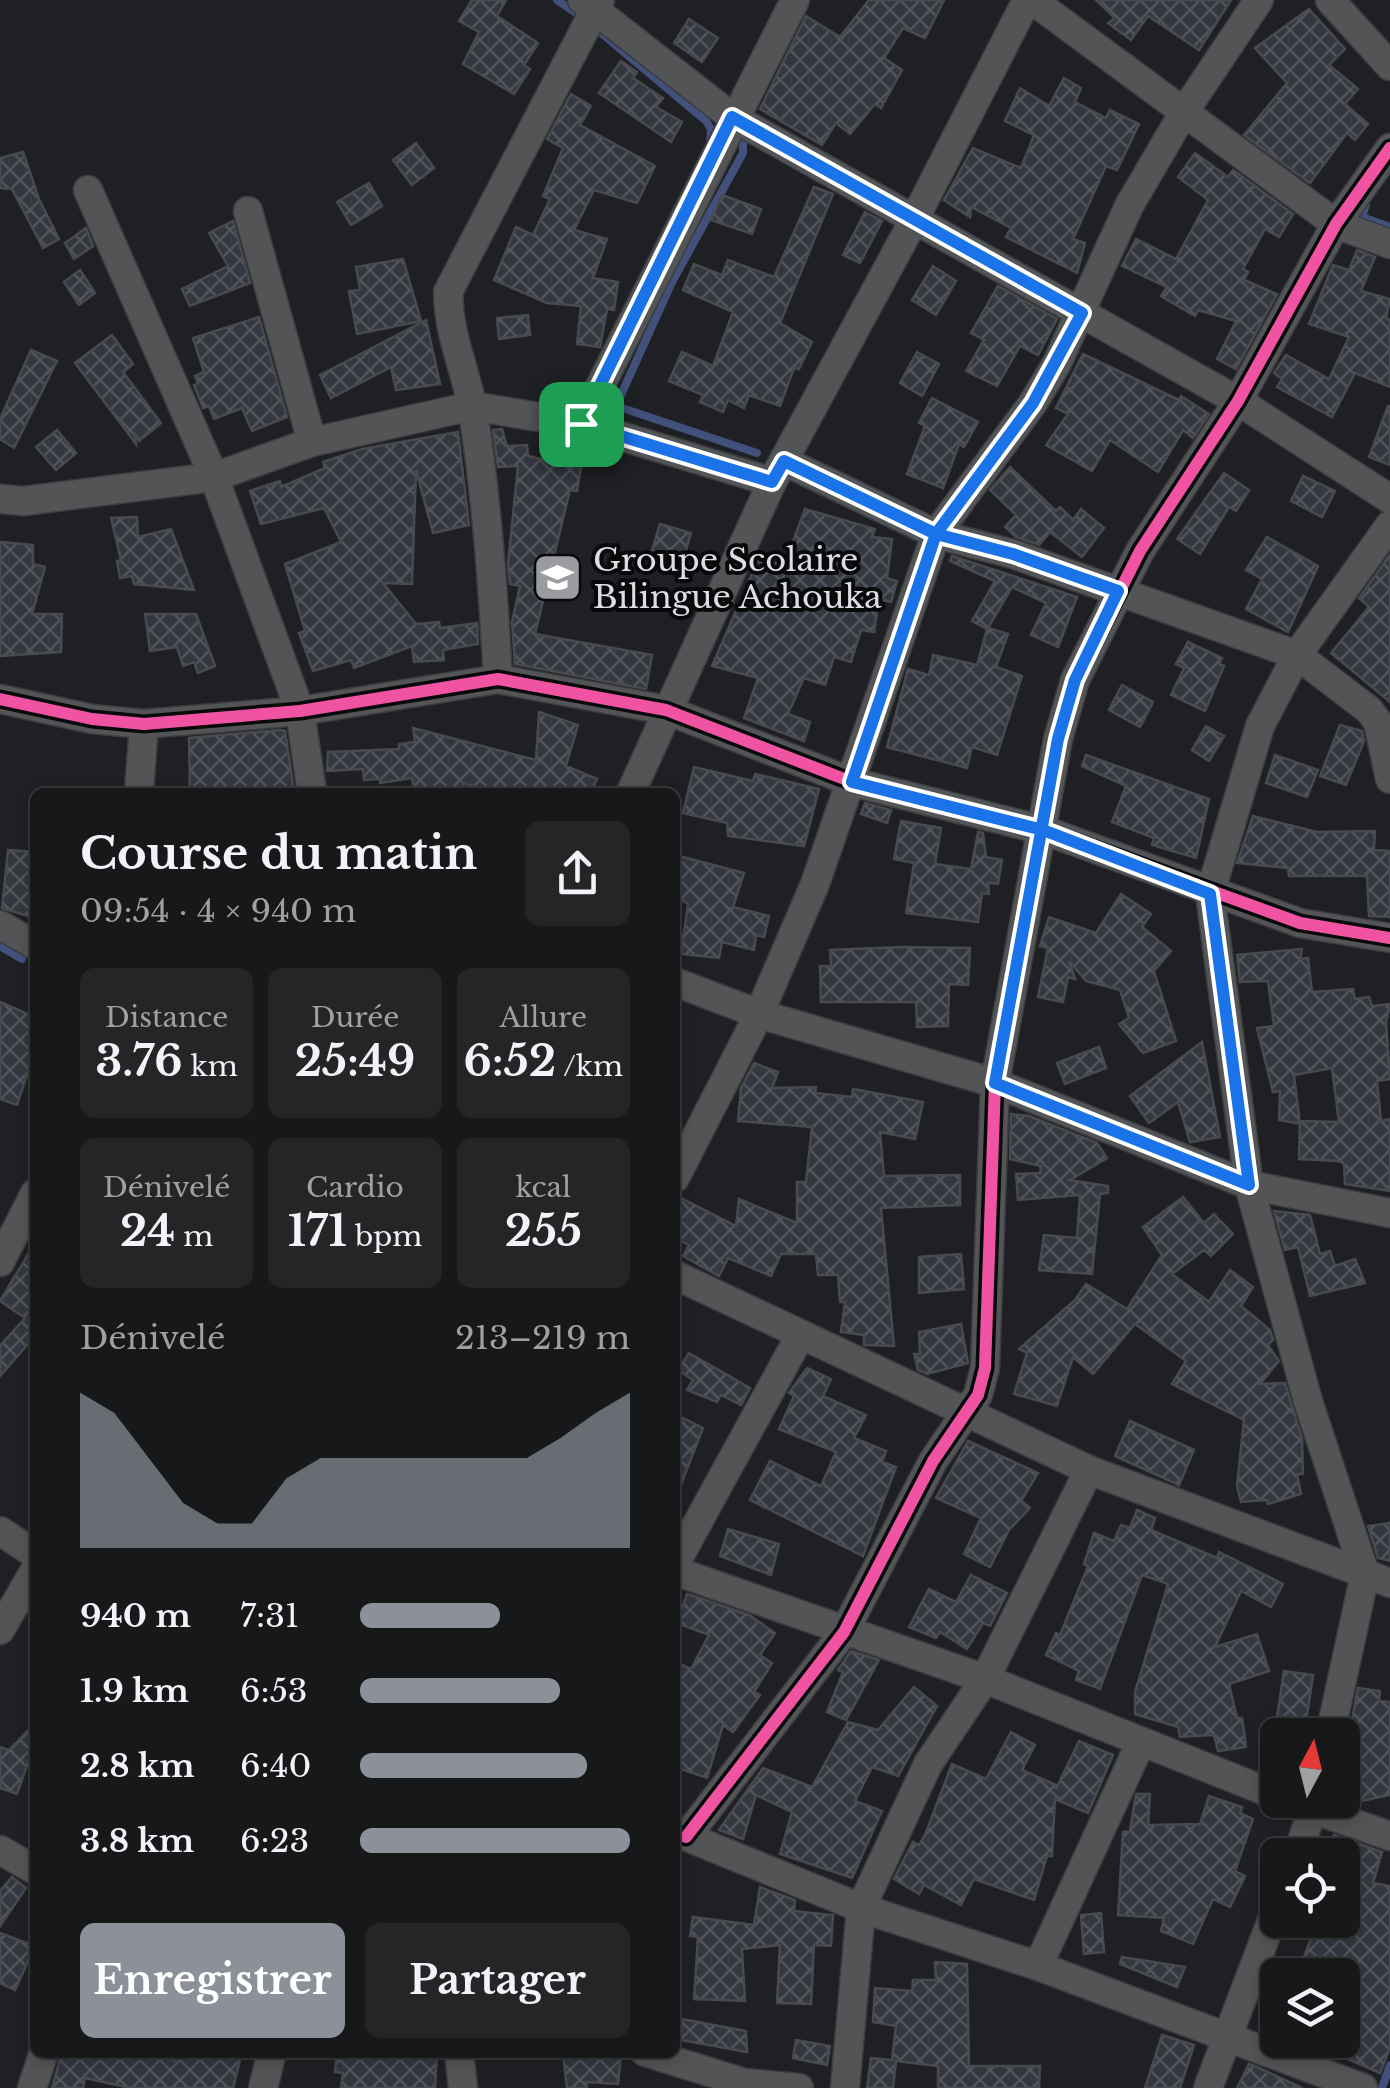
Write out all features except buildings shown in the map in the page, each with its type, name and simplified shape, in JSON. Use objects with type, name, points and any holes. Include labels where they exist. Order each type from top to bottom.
[{"type":"street","points":[[581,424],[732,117],[795,0]]},
{"type":"street","points":[[633,788],[778,471],[1029,0],[1336,224],[1390,244]]},
{"type":"street","points":[[680,1168],[760,1014],[852,782],[936,534],[1033,403],[1082,313],[1129,206],[1184,112],[1259,0]]},
{"type":"street","points":[[1330,0],[1390,66]]},
{"type":"street","points":[[498,679],[486,507],[472,406],[449,329],[448,292],[593,3],[732,117],[1238,401],[1390,499]]},
{"type":"street","points":[[1364,2088],[1038,1966],[861,1908],[680,1835],[844,1632],[962,1414],[978,1395],[985,1368],[995,1083],[1058,739],[1075,680],[1118,591],[1238,401],[1336,224],[1390,148]]},
{"type":"street","points":[[88,190],[214,477],[300,711],[311,788]]},
{"type":"street","points":[[248,211],[312,442]]},
{"type":"street","points":[[0,499],[24,501],[214,477],[312,442],[472,406],[581,424],[778,471],[936,534],[1013,554],[1297,655],[1370,710],[1378,722],[1390,779]]},
{"type":"street","points":[[1335,1718],[1377,1578],[1308,1401],[1249,1185],[1210,894],[1260,726],[1297,655],[1390,525]]},
{"type":"street","points":[[0,699],[92,720],[144,724],[300,711],[498,679],[666,710],[852,782],[1043,830],[1210,894],[1300,923],[1390,938]]},
{"type":"street","points":[[140,788],[144,724]]},
{"type":"street","points":[[0,924],[30,942]]},
{"type":"street","points":[[680,984],[760,1014],[995,1083],[1249,1185],[1390,1213]]},
{"type":"street","points":[[11,1252],[30,1205]]},
{"type":"street","points":[[680,1278],[962,1414],[1089,1470],[1377,1578]]},
{"type":"street","points":[[680,1558],[800,1336]]},
{"type":"street","points":[[845,2088],[861,1908],[928,1764],[985,1679],[1089,1470]]},
{"type":"street","points":[[0,1531],[30,1551]]},
{"type":"street","points":[[680,1569],[844,1632],[985,1679],[1260,1789]]},
{"type":"street","points":[[0,1630],[30,1579]]},
{"type":"street","points":[[1038,1966],[1141,1742]]},
{"type":"street","points":[[1345,1818],[1390,1836]]},
{"type":"street","points":[[0,1850],[30,1867]]},
{"type":"street","points":[[1208,2088],[1264,1938]]},
{"type":"street","points":[[32,2088],[42,2058]]},
{"type":"street","points":[[263,2088],[270,2058]]},
{"type":"street","points":[[460,2058],[464,2088]]},
{"type":"street","points":[[664,2058],[745,2083],[799,2088]]},
{"type":"waterway","points":[[557,0],[583,18]]},
{"type":"waterway","points":[[594,27],[706,121],[711,129],[710,144]]},
{"type":"waterway","points":[[733,137],[743,143],[743,153],[672,282],[616,406],[757,453]]},
{"type":"waterway","points":[[1366,204],[1362,217],[1390,227]]},
{"type":"waterway","points":[[0,946],[22,959]]},
{"type":"waterway","points":[[1382,2088],[1390,2065]]},
{"type":"cycle path","points":[[686,1837],[844,1632],[933,1461],[978,1395],[985,1368],[995,1083],[1058,739],[1075,680],[1140,551],[1238,401],[1336,224],[1390,148]]},
{"type":"cycle path","points":[[0,699],[92,719],[144,724],[300,711],[498,679],[666,710],[852,782],[1043,830],[1300,923],[1390,938]]},
{"type":"place","name":"Groupe Scolaire Bilingue Achouka","points":[[558,578]]},
{"type":"route","points":[[581,424],[650,292],[732,117],[1082,313],[1033,403],[936,534],[852,782],[1043,830],[1210,894],[1249,1185],[995,1083],[1043,830],[1058,739],[1075,680],[1118,591],[1013,554],[936,534],[784,461],[772,482],[581,424]]}]
